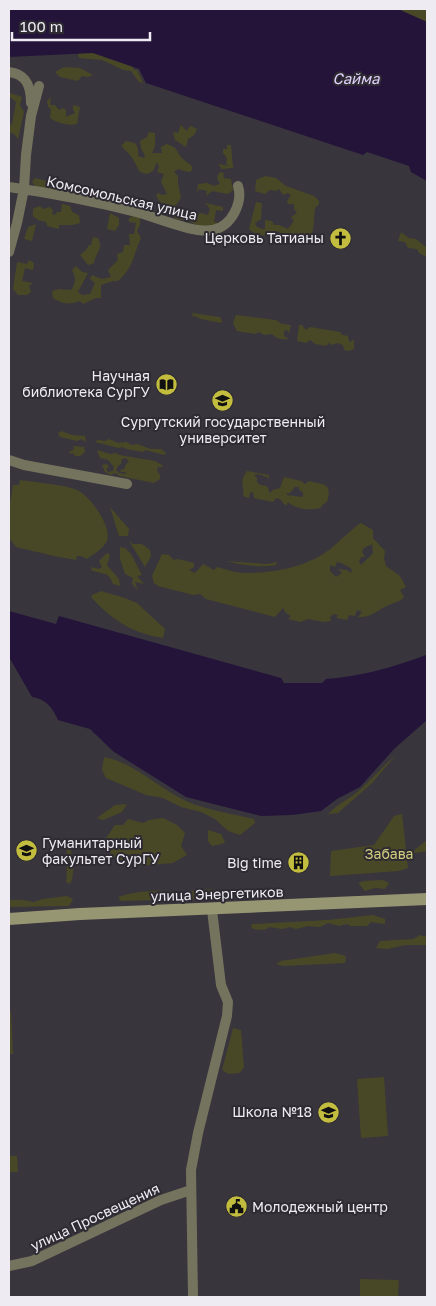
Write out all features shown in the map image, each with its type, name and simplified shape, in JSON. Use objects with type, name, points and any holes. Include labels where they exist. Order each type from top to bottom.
[{"type":"main road","name":"улица Энергетиков","points":[[9,919],[80,914],[212,910],[427,899]]},
{"type":"street","points":[[9,72],[21,75],[31,90],[31,116],[24,189],[9,252]]},
{"type":"street","points":[[31,116],[39,86]]},
{"type":"street","name":"Комсомольская улица","points":[[9,187],[135,212],[197,230],[212,230],[221,228],[235,213],[241,195],[238,186]]},
{"type":"street","points":[[9,460],[24,465],[127,484]]},
{"type":"street","points":[[193,1297],[191,1170],[198,1133],[227,1016],[228,1002],[221,984],[212,910]]},
{"type":"street","name":"улица Просвещения","points":[[9,1266],[32,1261],[161,1200],[191,1190]]},
{"type":"green space","points":[[398,9],[427,9],[427,22]]},
{"type":"green space","points":[[80,52],[93,53],[132,66],[134,70],[137,70],[143,83],[139,82],[131,71],[123,70],[102,60],[79,58]]},
{"type":"green space","points":[[64,67],[80,68],[93,75],[88,77],[82,76],[78,81],[60,77],[55,72]]},
{"type":"green space","points":[[9,89],[10,93],[22,97],[20,105],[24,112],[18,139],[9,132],[9,124],[12,125],[16,102],[9,96]]},
{"type":"green space","points":[[51,97],[50,105],[55,105],[59,110],[63,108],[66,110],[66,117],[75,113],[73,105],[80,107],[77,124],[63,124],[50,118],[51,109],[48,107],[47,101]]},
{"type":"green space","points":[[181,125],[187,131],[191,126],[197,129],[194,135],[188,139],[186,147],[175,140],[173,132],[178,133]]},
{"type":"green space","points":[[149,132],[155,133],[155,146],[152,153],[162,153],[161,147],[167,144],[176,149],[193,168],[190,172],[179,169],[174,172],[178,176],[181,198],[176,205],[176,209],[184,212],[186,220],[178,219],[166,213],[169,205],[160,202],[156,196],[158,193],[162,195],[167,194],[161,182],[164,174],[157,172],[159,167],[157,162],[153,171],[147,174],[140,172],[131,156],[121,146],[126,141],[135,143],[138,148],[138,156],[144,158],[140,141],[147,137]]},
{"type":"green space","points":[[227,145],[231,145],[233,168],[222,169],[218,164],[229,166],[226,164],[227,158],[223,153],[223,149],[227,149]]},
{"type":"green space","points":[[223,172],[224,178],[231,179],[233,190],[228,194],[212,191],[206,196],[207,191],[199,189],[197,193],[198,184],[207,183],[214,186],[220,184],[217,178],[219,173]]},
{"type":"green space","points":[[265,176],[276,178],[286,186],[314,196],[319,201],[315,208],[311,236],[305,243],[299,242],[300,236],[283,234],[278,231],[275,235],[261,235],[249,229],[256,202],[262,203],[261,219],[255,223],[256,226],[262,229],[265,229],[265,220],[272,221],[274,225],[288,229],[294,221],[291,217],[297,213],[294,209],[294,204],[288,204],[287,201],[291,195],[288,193],[283,195],[279,189],[276,191],[270,190],[265,194],[255,191],[256,180]]},
{"type":"green space","points":[[35,178],[46,181],[45,187],[57,189],[53,191],[37,188],[32,182]]},
{"type":"green space","points":[[205,203],[223,207],[223,211],[216,210],[214,222],[223,224],[215,227],[206,227],[189,221],[191,216],[201,213],[208,215],[210,209]]},
{"type":"green space","points":[[62,204],[70,206],[72,212],[79,215],[80,223],[59,225],[59,229],[47,226],[46,222],[38,220],[33,216],[33,209],[39,206],[44,209],[49,207],[53,210],[52,214],[55,215],[57,212],[61,212]]},
{"type":"green space","points":[[110,213],[119,218],[119,225],[115,231],[107,229]]},
{"type":"green space","points":[[135,215],[140,218],[137,231],[141,238],[130,266],[123,276],[118,281],[101,285],[101,298],[96,298],[83,304],[80,301],[63,303],[53,298],[52,291],[59,289],[71,290],[75,280],[72,270],[76,266],[82,272],[88,273],[78,292],[82,295],[90,294],[95,283],[90,279],[92,275],[102,279],[111,277],[108,270],[118,260],[117,254],[123,252],[124,245],[130,245],[129,234],[134,234],[136,223],[129,222],[129,218]]},
{"type":"green space","points":[[36,224],[32,241],[24,239],[28,227]]},
{"type":"green space","points":[[401,232],[409,238],[416,239],[427,248],[427,257],[419,253],[417,249],[408,248],[405,242],[398,241]]},
{"type":"green space","points":[[93,237],[98,238],[100,248],[94,263],[88,265],[80,255],[91,245]]},
{"type":"green space","points":[[29,260],[34,263],[33,270],[25,268],[22,281],[33,283],[29,286],[31,292],[27,295],[18,295],[13,289],[17,262],[27,264]]},
{"type":"green space","points":[[192,313],[220,317],[222,321],[221,323],[193,317]]},
{"type":"green space","points":[[236,315],[276,320],[282,324],[291,325],[289,333],[287,330],[284,331],[284,336],[289,339],[280,339],[272,334],[264,335],[259,332],[255,334],[237,331],[233,323]]},
{"type":"green space","points":[[299,325],[302,325],[306,330],[310,327],[340,332],[342,335],[348,336],[349,342],[354,340],[354,349],[344,350],[343,345],[337,343],[333,345],[328,343],[327,346],[315,344],[310,340],[306,343],[297,341]]},
{"type":"green space","points":[[61,431],[72,435],[85,436],[86,442],[81,439],[77,441],[60,437],[58,433]]},
{"type":"green space","points":[[109,439],[118,443],[127,442],[131,445],[137,444],[151,449],[161,449],[166,453],[164,455],[146,450],[143,452],[95,442]]},
{"type":"green space","points":[[73,446],[84,447],[85,452],[80,456],[75,456],[73,453],[70,454],[69,452],[74,449]]},
{"type":"green space","points":[[97,450],[110,454],[116,453],[155,461],[163,467],[158,467],[157,471],[160,479],[154,483],[120,476],[115,473],[111,475],[105,472],[102,465],[107,464],[109,467],[106,469],[108,472],[113,471],[114,467],[108,460],[100,458]],"holes":[[[126,458],[129,462],[124,469],[120,470],[121,472],[126,472],[125,474],[119,473],[116,470],[121,464],[122,459]]]},
{"type":"green space","points":[[247,471],[269,475],[269,478],[258,474],[254,475],[260,485],[267,486],[270,493],[280,488],[284,477],[301,481],[305,484],[309,481],[322,484],[328,488],[329,496],[327,502],[317,509],[299,508],[288,502],[286,506],[280,499],[276,498],[273,502],[254,498],[253,492],[250,493],[249,498],[243,496],[242,482]],"holes":[[[295,487],[299,487],[299,490],[303,492],[303,497],[287,495]]]},
{"type":"green space","points":[[20,480],[77,490],[88,498],[99,512],[108,535],[107,541],[101,549],[87,559],[77,556],[76,560],[16,547],[11,540],[9,542],[9,510],[13,485],[19,485]]},
{"type":"green space","points":[[110,507],[129,529],[128,536],[119,536]]},
{"type":"green space","points":[[361,523],[373,530],[373,538],[385,551],[386,566],[400,576],[406,587],[400,590],[404,597],[401,600],[363,617],[358,617],[362,612],[357,610],[355,616],[349,615],[347,620],[336,618],[338,615],[334,614],[330,617],[331,621],[324,622],[308,619],[300,622],[288,619],[291,616],[283,608],[275,617],[206,599],[200,594],[193,595],[158,586],[154,583],[152,576],[162,554],[169,555],[174,560],[178,559],[194,563],[194,567],[189,570],[195,573],[203,564],[214,570],[217,567],[244,573],[288,568],[320,556]],"holes":[[[372,544],[373,553],[361,565],[359,561],[361,557],[365,557],[362,552],[364,548]],[[337,562],[349,567],[352,570],[351,573],[347,570],[338,569],[342,573],[336,577],[330,571],[330,565],[335,567]]]},
{"type":"green space","points":[[129,541],[133,544],[142,544],[150,550],[151,556],[145,567]]},
{"type":"green space","points":[[120,547],[125,548],[131,554],[142,575],[137,576],[144,584],[135,582],[138,590],[132,584],[133,578],[125,574],[120,559]]},
{"type":"green space","points":[[107,553],[110,555],[107,565],[119,579],[120,586],[113,584],[107,575],[91,570],[92,567],[99,569],[102,567],[99,561]]},
{"type":"green space","points":[[226,561],[267,564],[277,562],[276,565],[257,566]]},
{"type":"green space","points":[[101,591],[137,603],[165,629],[163,638],[142,633],[115,619],[91,597]]},
{"type":"green space","points":[[396,755],[372,783],[338,813],[328,814],[358,792]]},
{"type":"green space","points":[[104,757],[136,770],[186,801],[254,819],[255,823],[240,835],[228,831],[215,819],[201,812],[181,807],[163,798],[146,795],[106,778],[102,770]]},
{"type":"green space","points":[[127,804],[122,812],[103,820],[97,818],[115,805]]},
{"type":"green space","name":"Забава","points":[[402,814],[408,868],[399,871],[330,876],[331,851],[374,845],[394,816]]},
{"type":"green space","points":[[163,818],[177,825],[185,833],[181,846],[187,855],[173,863],[139,866],[112,857],[106,838],[115,825],[123,825],[128,819],[143,823]]},
{"type":"green space","points":[[208,830],[221,834],[225,842],[212,846],[208,841]]},
{"type":"green space","points":[[427,840],[427,851],[412,852]]},
{"type":"green space","points":[[68,842],[73,863],[73,874],[70,884],[66,882]]},
{"type":"green space","points":[[383,880],[389,883],[385,889],[375,888],[365,891],[358,883],[364,881]]},
{"type":"green space","points":[[198,889],[222,890],[229,893],[226,898],[121,901],[118,897],[142,892],[185,893]]},
{"type":"green space","points":[[67,896],[73,899],[69,906],[9,907],[9,900],[34,902]]},
{"type":"green space","points":[[373,915],[385,919],[385,924],[371,922],[367,926],[351,926],[347,924],[339,926],[328,923],[320,927],[308,926],[296,929],[290,927],[282,929],[270,927],[260,930],[251,928],[252,924],[328,920]]},
{"type":"green space","points":[[420,935],[427,937],[427,945],[405,945],[388,949],[376,948],[380,941],[413,939]]},
{"type":"green space","points":[[335,953],[346,956],[345,963],[283,966],[276,964],[281,961]]},
{"type":"green space","points":[[9,1011],[11,1011],[13,1054],[9,1054]]},
{"type":"green space","points":[[233,1028],[241,1030],[244,1067],[240,1073],[229,1074],[222,1070]]},
{"type":"green space","points":[[384,1077],[388,1136],[361,1138],[357,1079]]},
{"type":"green space","points":[[9,1156],[17,1156],[18,1172],[9,1172]]},
{"type":"green space","points":[[360,1279],[399,1280],[398,1297],[360,1296]]},
{"type":"water","name":"Сайма","points":[[9,9],[398,9],[427,22],[427,181],[411,172],[409,166],[367,152],[363,155],[146,83],[139,69],[93,53],[9,57]]},
{"type":"water","points":[[9,611],[56,624],[59,616],[281,678],[284,683],[322,683],[326,679],[377,671],[426,655],[427,720],[394,749],[360,787],[337,799],[321,811],[292,815],[261,816],[186,797],[114,752],[90,729],[58,720],[48,705],[32,697],[9,657]]},
{"type":"place","name":"Церковь Татианы","points":[[340,238]]},
{"type":"place","name":"Научная библиотека СурГУ","points":[[166,384]]},
{"type":"place","name":"Сургутский государственный университет","points":[[223,400]]},
{"type":"place","name":"Гуманитарный факультет СурГУ","points":[[26,851]]},
{"type":"place","name":"Big time","points":[[298,863]]},
{"type":"place","name":"Школа №18","points":[[328,1112]]},
{"type":"place","name":"Молодежный центр","points":[[236,1207]]}]
